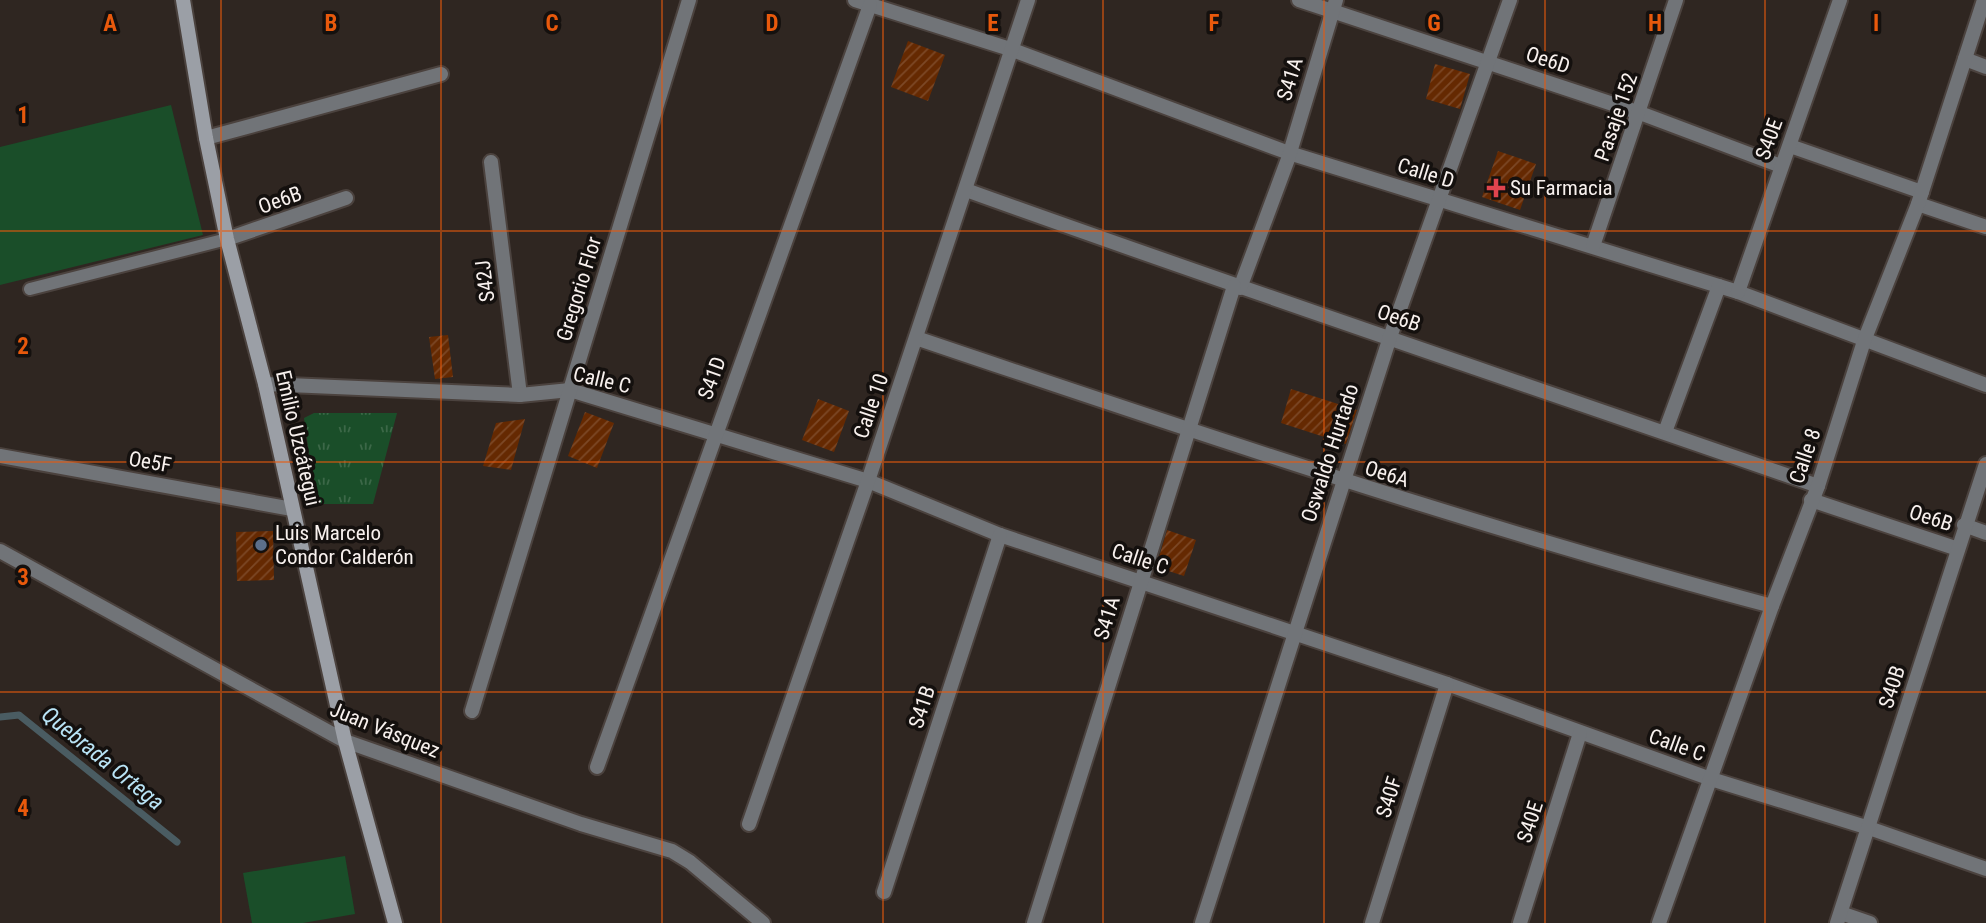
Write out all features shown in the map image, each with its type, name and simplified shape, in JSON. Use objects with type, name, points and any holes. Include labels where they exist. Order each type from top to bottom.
[{"type":"street","name":"Emilio Uzcátegui","points":[[183,0],[206,138],[227,239],[265,384],[345,741],[395,923]]},
{"type":"street","name":"Gregorio Flor","points":[[472,711],[689,0]]},
{"type":"street","name":"Calle D","points":[[855,0],[1010,49],[1289,153],[1738,292],[1986,386]]},
{"type":"street","name":"Calle 10","points":[[749,824],[868,481],[1028,0]]},
{"type":"street","name":"Oe6D","points":[[1298,0],[1334,6],[1489,63],[1640,113],[1781,166]]},
{"type":"street","name":"Oswaldo Hurtado","points":[[1202,923],[1293,632],[1390,337],[1510,0]]},
{"type":"street","name":"Pasaje 152","points":[[1593,246],[1676,0]]},
{"type":"street","name":"S40E","points":[[1738,292],[1840,0]]},
{"type":"street","name":"Calle 8","points":[[1659,923],[1772,606],[1818,486],[1864,341],[1920,198],[1984,0]]},
{"type":"street","name":"S41D","points":[[597,767],[714,433],[870,5]]},
{"type":"street","name":"S41A","points":[[1034,923],[1188,430],[1237,287],[1289,153],[1334,6]]},
{"type":"street","points":[[1965,59],[1986,66]]},
{"type":"street","points":[[206,138],[441,74]]},
{"type":"street","points":[[1790,146],[1986,227]]},
{"type":"street","name":"S42J","points":[[491,162],[520,395]]},
{"type":"street","name":"Oe6B","points":[[966,190],[1237,287],[1390,337],[1818,486]]},
{"type":"street","name":"Oe6B","points":[[227,239],[346,198]]},
{"type":"street","points":[[1665,432],[1719,286]]},
{"type":"street","name":"Oe6A","points":[[916,338],[1344,482],[1641,571],[1772,606]]},
{"type":"street","name":"Calle C","points":[[265,384],[520,395],[570,390],[868,481],[1000,535],[1447,684],[1711,779],[1868,828],[1986,869]]},
{"type":"street","name":"Oe5F","points":[[0,456],[292,509]]},
{"type":"street","name":"S40B","points":[[1839,918],[1964,525],[1986,464]]},
{"type":"street","name":"Oe6B","points":[[1811,500],[1958,549]]},
{"type":"street","name":"Oe6B","points":[[1964,525],[1986,533]]},
{"type":"street","name":"S41B","points":[[884,892],[1000,535]]},
{"type":"street","name":"Juan Vásquez","points":[[0,551],[345,741],[581,824],[672,851],[690,862],[763,923]]},
{"type":"street","name":"S40F","points":[[1372,923],[1447,684]]},
{"type":"street","name":"S40E","points":[[1520,923],[1580,733]]},
{"type":"street","points":[[1839,918],[1870,923]]},
{"type":"lane","points":[[30,289],[227,239]]},
{"type":"green space","points":[[171,105],[203,235],[0,285],[0,147]]},
{"type":"green space","points":[[314,413],[397,413],[373,504],[316,504],[304,418]]},
{"type":"green space","points":[[345,856],[355,914],[303,923],[252,923],[243,873]]},
{"type":"building","points":[[908,41],[945,55],[928,101],[891,87]]},
{"type":"building","points":[[1435,64],[1470,74],[1460,109],[1426,99]]},
{"type":"building","points":[[1498,151],[1536,164],[1520,210],[1482,197]]},
{"type":"building","points":[[448,335],[453,377],[435,379],[429,337]]},
{"type":"building","points":[[1291,389],[1357,410],[1346,444],[1281,423]]},
{"type":"building","points":[[818,399],[849,411],[834,452],[802,440]]},
{"type":"building","points":[[585,412],[614,423],[597,468],[568,456]]},
{"type":"building","points":[[525,419],[511,470],[483,466],[496,423]]},
{"type":"building","points":[[1167,530],[1196,540],[1184,576],[1156,567]]},
{"type":"building","points":[[273,531],[274,580],[237,581],[236,532]]},
{"type":"waterway","name":"Quebrada Ortega","points":[[0,717],[19,715],[177,842]]},
{"type":"place","name":"Su Farmacia","points":[[1496,188]]},
{"type":"place","name":"Luis Marcelo Condor Calderón","points":[[261,545]]}]
